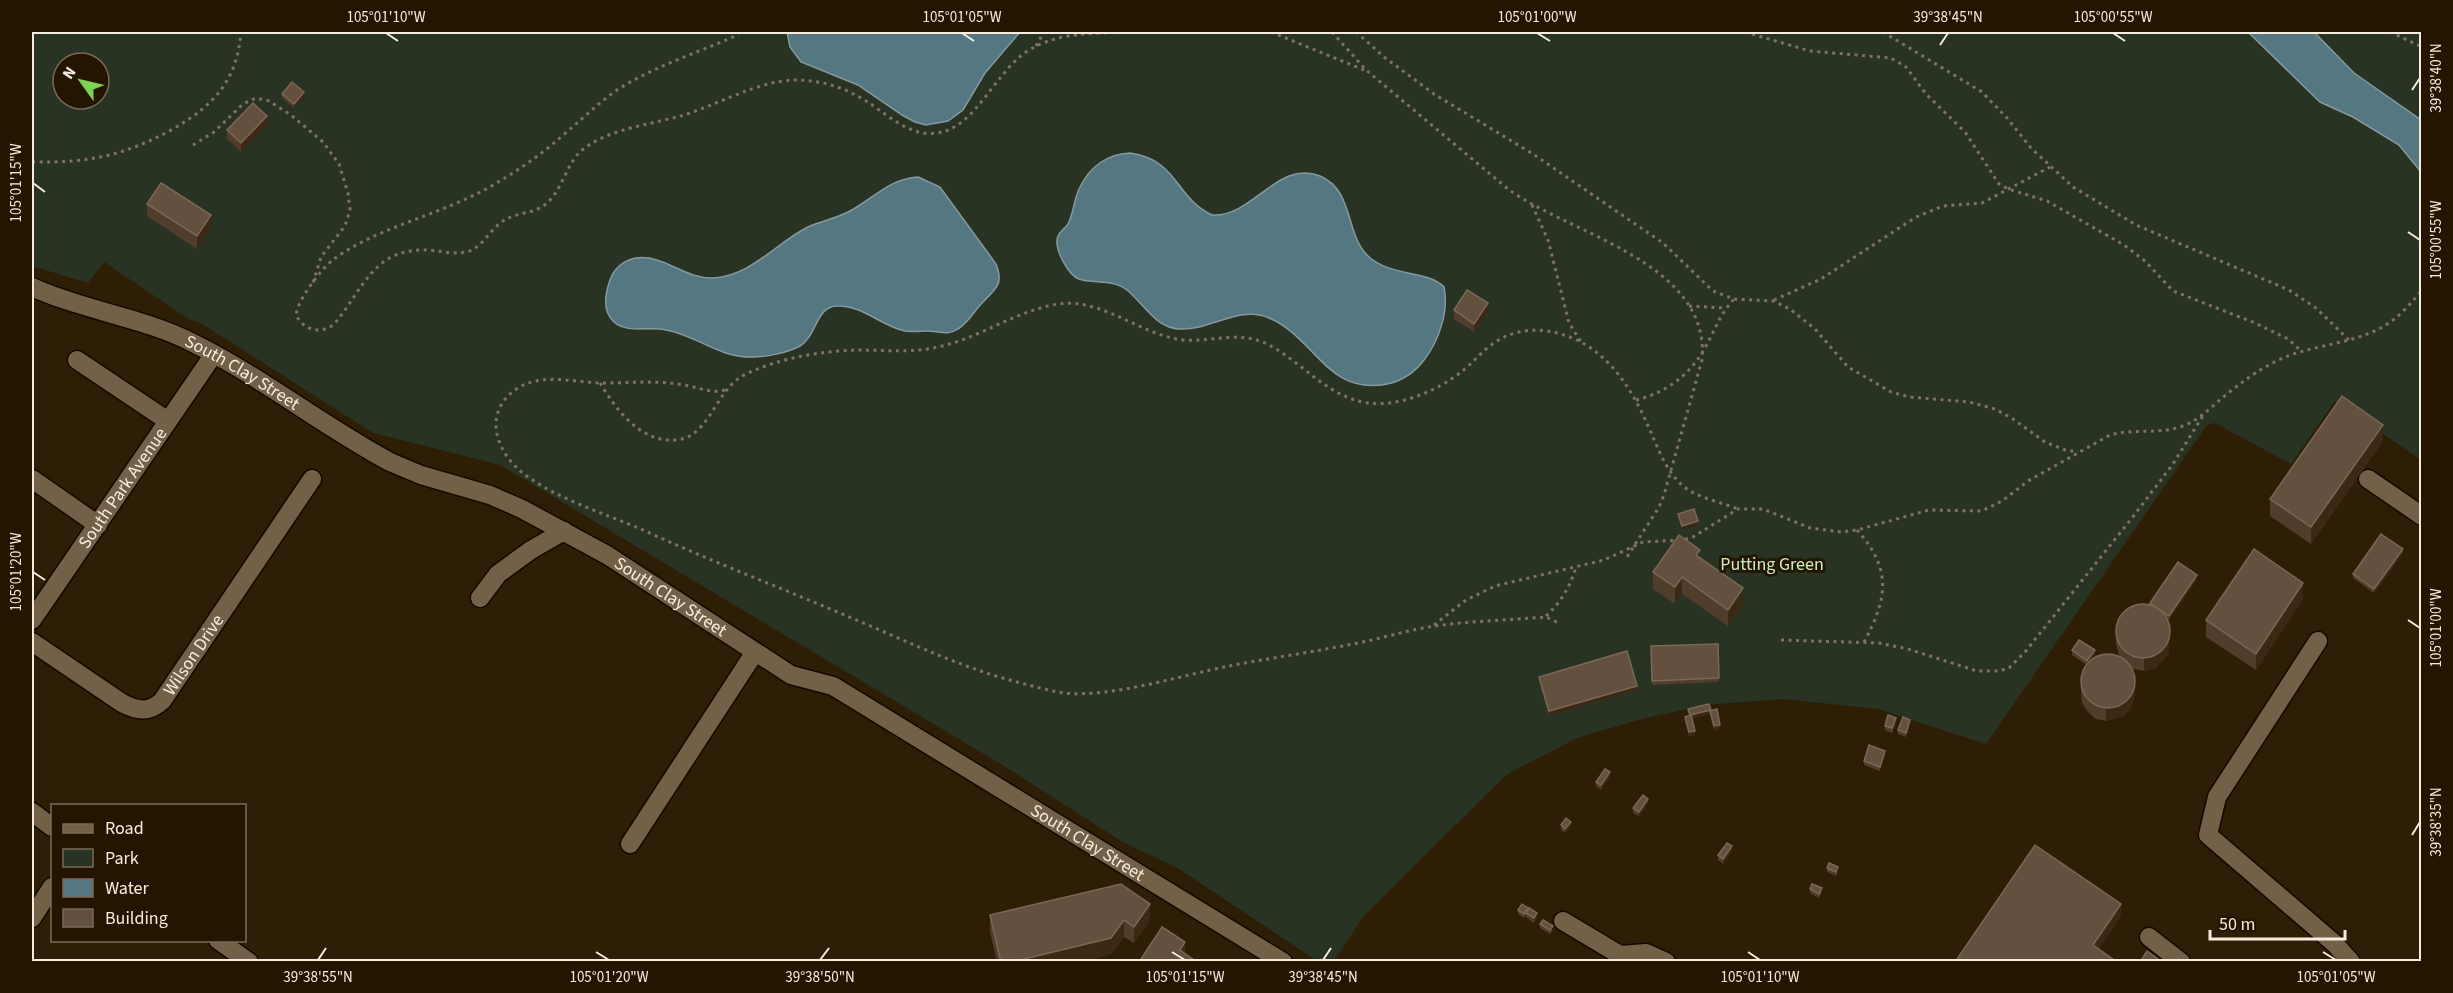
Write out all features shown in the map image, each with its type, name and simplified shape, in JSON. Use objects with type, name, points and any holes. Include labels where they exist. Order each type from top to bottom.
[{"type":"street","name":"South Clay Street","points":[[32,286],[85,308],[166,331],[214,354],[390,462],[421,475],[490,495],[564,531],[608,555],[791,675],[832,686],[1283,962]]},
{"type":"street","name":"South Park Avenue","points":[[32,620],[214,354]]},
{"type":"street","points":[[77,360],[168,421]]},
{"type":"street","points":[[32,479],[98,525]]},
{"type":"street","name":"Wilson Drive","points":[[32,642],[122,703],[135,710],[154,708],[162,701],[312,479]]},
{"type":"street","points":[[2368,479],[2421,516]]},
{"type":"street","points":[[480,598],[498,574],[531,550],[564,531]]},
{"type":"street","points":[[2318,641],[2217,797],[2208,835],[2335,944],[2351,962]]},
{"type":"street","points":[[630,844],[755,651]]},
{"type":"street","points":[[32,812],[51,826]]},
{"type":"street","points":[[32,918],[51,889]]},
{"type":"street","points":[[1563,921],[1620,955],[1646,953],[1666,962]]},
{"type":"street","points":[[2149,937],[2181,962]]},
{"type":"street","points":[[221,942],[249,962]]},
{"type":"path","points":[[32,162],[60,163],[110,157],[147,143],[196,115],[215,99],[229,78],[238,52],[241,32]]},
{"type":"path","points":[[741,32],[659,68],[616,91],[516,172],[443,209],[373,237],[344,252],[326,266],[312,284],[300,301],[296,315],[304,326],[326,330],[339,319],[371,271],[393,255],[422,250],[464,252],[480,244],[510,217],[531,213],[541,208],[555,194],[580,152],[615,134],[681,116],[776,81],[825,83],[865,100],[916,131],[936,134],[947,131],[966,117],[1015,60],[1035,47],[1080,32],[1124,32]]},
{"type":"path","points":[[1035,47],[1044,32]]},
{"type":"path","points":[[1270,32],[1366,70]]},
{"type":"path","points":[[1332,32],[1366,70],[1508,189],[1531,204],[1595,235],[1646,265],[1675,288],[1689,306],[1700,332],[1703,351],[1659,507],[1631,547],[1627,557]]},
{"type":"path","points":[[1356,32],[1384,57],[1434,94],[1505,135],[1663,243],[1707,287],[1734,298],[1773,301],[1790,309],[1815,329],[1848,367],[1891,392],[1909,397],[1969,402],[1995,409],[2045,442],[2079,453]]},
{"type":"path","points":[[1745,32],[1810,51],[1891,58],[1900,61],[1926,94],[1965,132],[1994,179],[2008,189],[2047,201],[2124,245],[2145,261],[2173,291],[2255,323],[2288,339],[2302,351]]},
{"type":"path","points":[[1883,32],[1982,92],[2050,167],[2092,200],[2136,225],[2265,279],[2305,299],[2349,340]]},
{"type":"path","points":[[2390,32],[2421,47]]},
{"type":"path","points":[[194,145],[214,132],[243,104],[256,98],[269,101],[291,115],[323,142],[339,164],[348,193],[350,210],[345,226],[317,266],[312,284]]},
{"type":"path","points":[[1773,301],[1821,279],[1916,216],[1942,206],[1982,203],[2050,167]]},
{"type":"path","points":[[1531,204],[1548,240],[1569,323],[1581,342]]},
{"type":"path","points":[[1433,626],[1466,600],[1495,586],[1604,560],[1649,541],[1683,540],[1693,537],[1745,507],[1763,509],[1810,528],[1841,532],[1857,530],[1922,511],[1982,511],[2002,501],[2028,481],[2110,435],[2181,426],[2204,414],[2250,376],[2270,364],[2302,351],[2372,332],[2389,323],[2404,311],[2421,290]]},
{"type":"path","points":[[1636,400],[1662,392],[1684,375],[1703,351],[1725,308],[1734,298]]},
{"type":"path","points":[[1561,624],[1546,617],[1433,626],[1357,643],[1257,660],[1100,692],[1068,694],[1008,680],[937,656],[555,492],[520,470],[501,448],[495,424],[497,412],[510,394],[528,384],[554,378],[599,383],[639,381],[684,385],[718,392],[725,390],[747,374],[812,354],[832,351],[909,350],[937,347],[967,338],[1019,315],[1063,303],[1105,311],[1167,337],[1180,340],[1250,338],[1275,349],[1332,391],[1371,404],[1385,405],[1415,397],[1457,376],[1490,345],[1517,332],[1545,330],[1581,342],[1606,361],[1636,400],[1670,474],[1688,490],[1738,509]]},
{"type":"path","points":[[1689,306],[1725,308]]},
{"type":"path","points":[[599,383],[614,406],[633,424],[652,436],[671,441],[684,439],[700,429],[725,390]]},
{"type":"path","points":[[1781,640],[1864,642],[1908,649],[1977,671],[1989,673],[2009,668],[2043,631],[2132,518],[2173,464],[2204,414]]},
{"type":"path","points":[[1857,530],[1874,550],[1884,576],[1878,610],[1864,642]]},
{"type":"path","points":[[1546,617],[1569,589],[1576,567]]},
{"type":"green space","name":"Putting Green","points":[[32,32],[2421,32],[2421,460],[2335,401],[2291,464],[2215,423],[2207,425],[1986,744],[1878,709],[1783,699],[1704,705],[1642,719],[1577,738],[1506,775],[1363,917],[1334,961],[1317,961],[1179,869],[1121,841],[1009,769],[500,465],[373,433],[199,322],[190,320],[104,262],[88,283],[32,266]]},
{"type":"water","points":[[787,32],[1020,32],[985,73],[963,110],[948,121],[926,125],[902,115],[858,85],[801,62],[790,47]]},
{"type":"water","points":[[2248,32],[2314,32],[2354,73],[2421,120],[2421,172],[2399,145],[2353,117],[2320,102]]},
{"type":"water","points":[[1130,153],[1158,163],[1190,199],[1212,215],[1240,208],[1291,175],[1305,173],[1320,176],[1331,183],[1339,191],[1356,236],[1368,256],[1377,263],[1397,271],[1428,278],[1444,287],[1444,316],[1434,344],[1424,360],[1408,375],[1393,383],[1367,385],[1350,381],[1335,373],[1285,327],[1269,318],[1247,314],[1203,326],[1172,328],[1157,320],[1122,287],[1075,277],[1061,256],[1057,245],[1058,235],[1069,222],[1078,191],[1089,173],[1107,159]]},
{"type":"water","points":[[918,177],[940,187],[996,264],[998,271],[999,282],[995,289],[965,323],[954,331],[947,333],[905,331],[856,309],[838,306],[825,310],[806,341],[800,346],[776,354],[752,357],[729,354],[687,336],[666,330],[625,328],[610,318],[606,308],[606,297],[610,280],[617,268],[627,261],[646,258],[693,275],[714,278],[727,276],[752,265],[808,227],[850,211],[890,185]]},
{"type":"building","points":[[292,82],[304,92],[294,104],[282,94]]},
{"type":"building","points":[[253,103],[267,116],[241,143],[227,130]]},
{"type":"building","points":[[161,183],[211,215],[197,236],[147,204]]},
{"type":"building","points":[[1467,290],[1488,303],[1474,324],[1454,310]]},
{"type":"building","points":[[2342,396],[2383,425],[2311,527],[2270,499]]},
{"type":"building","points":[[1694,509],[1698,521],[1682,526],[1678,514]]},
{"type":"building","points":[[2381,534],[2403,549],[2374,589],[2353,574]]},
{"type":"building","points":[[1679,535],[1700,550],[1696,555],[1743,588],[1728,610],[1682,577],[1675,587],[1653,572]]},
{"type":"building","points":[[2254,549],[2303,583],[2256,654],[2206,620]]},
{"type":"building","points":[[2178,562],[2197,575],[2169,616],[2150,603]]},
{"type":"building","points":[[2143,604],[2153,606],[2162,612],[2168,621],[2170,631],[2168,641],[2162,650],[2153,656],[2143,658],[2133,656],[2124,650],[2118,641],[2116,631],[2118,621],[2124,612],[2133,606]]},
{"type":"building","points":[[2079,640],[2095,650],[2087,661],[2072,650]]},
{"type":"building","points":[[1718,644],[1719,678],[1652,681],[1651,646]]},
{"type":"building","points":[[1627,651],[1637,686],[1549,711],[1539,677]]},
{"type":"building","points":[[2108,654],[2118,656],[2127,662],[2133,671],[2135,681],[2133,691],[2127,700],[2118,706],[2108,708],[2098,706],[2089,700],[2083,691],[2081,681],[2083,671],[2089,662],[2098,656]]},
{"type":"building","points":[[1709,704],[1711,710],[1690,715],[1688,709]]},
{"type":"building","points":[[1717,709],[1720,725],[1714,726],[1710,711]]},
{"type":"building","points":[[1691,715],[1695,731],[1689,732],[1685,717]]},
{"type":"building","points":[[1888,715],[1896,718],[1892,728],[1885,726]]},
{"type":"building","points":[[1903,717],[1910,720],[1906,733],[1898,730]]},
{"type":"building","points":[[1869,745],[1885,751],[1880,767],[1864,761]]},
{"type":"building","points":[[1605,769],[1610,772],[1601,785],[1596,782]]},
{"type":"building","points":[[1643,795],[1648,799],[1639,812],[1633,808]]},
{"type":"building","points":[[1566,818],[1571,822],[1565,829],[1561,825]]},
{"type":"building","points":[[1727,843],[1732,846],[1723,859],[1718,855]]},
{"type":"building","points":[[2035,845],[2121,904],[2093,945],[2117,962],[1955,962]]},
{"type":"building","points":[[1829,863],[1838,867],[1836,872],[1827,868]]},
{"type":"building","points":[[1121,884],[1150,904],[1134,927],[1124,920],[1111,938],[1012,962],[1001,962],[990,915]]},
{"type":"building","points":[[1812,884],[1822,888],[1819,894],[1810,889]]},
{"type":"building","points":[[1522,904],[1528,908],[1524,914],[1518,910]]},
{"type":"building","points":[[1529,908],[1537,913],[1534,918],[1526,913]]},
{"type":"building","points":[[1543,920],[1553,926],[1550,930],[1540,924]]},
{"type":"building","points":[[1162,927],[1185,942],[1180,950],[1197,962],[1139,962]]},
{"type":"building","points":[[2147,951],[2162,962],[2140,962]]}]
